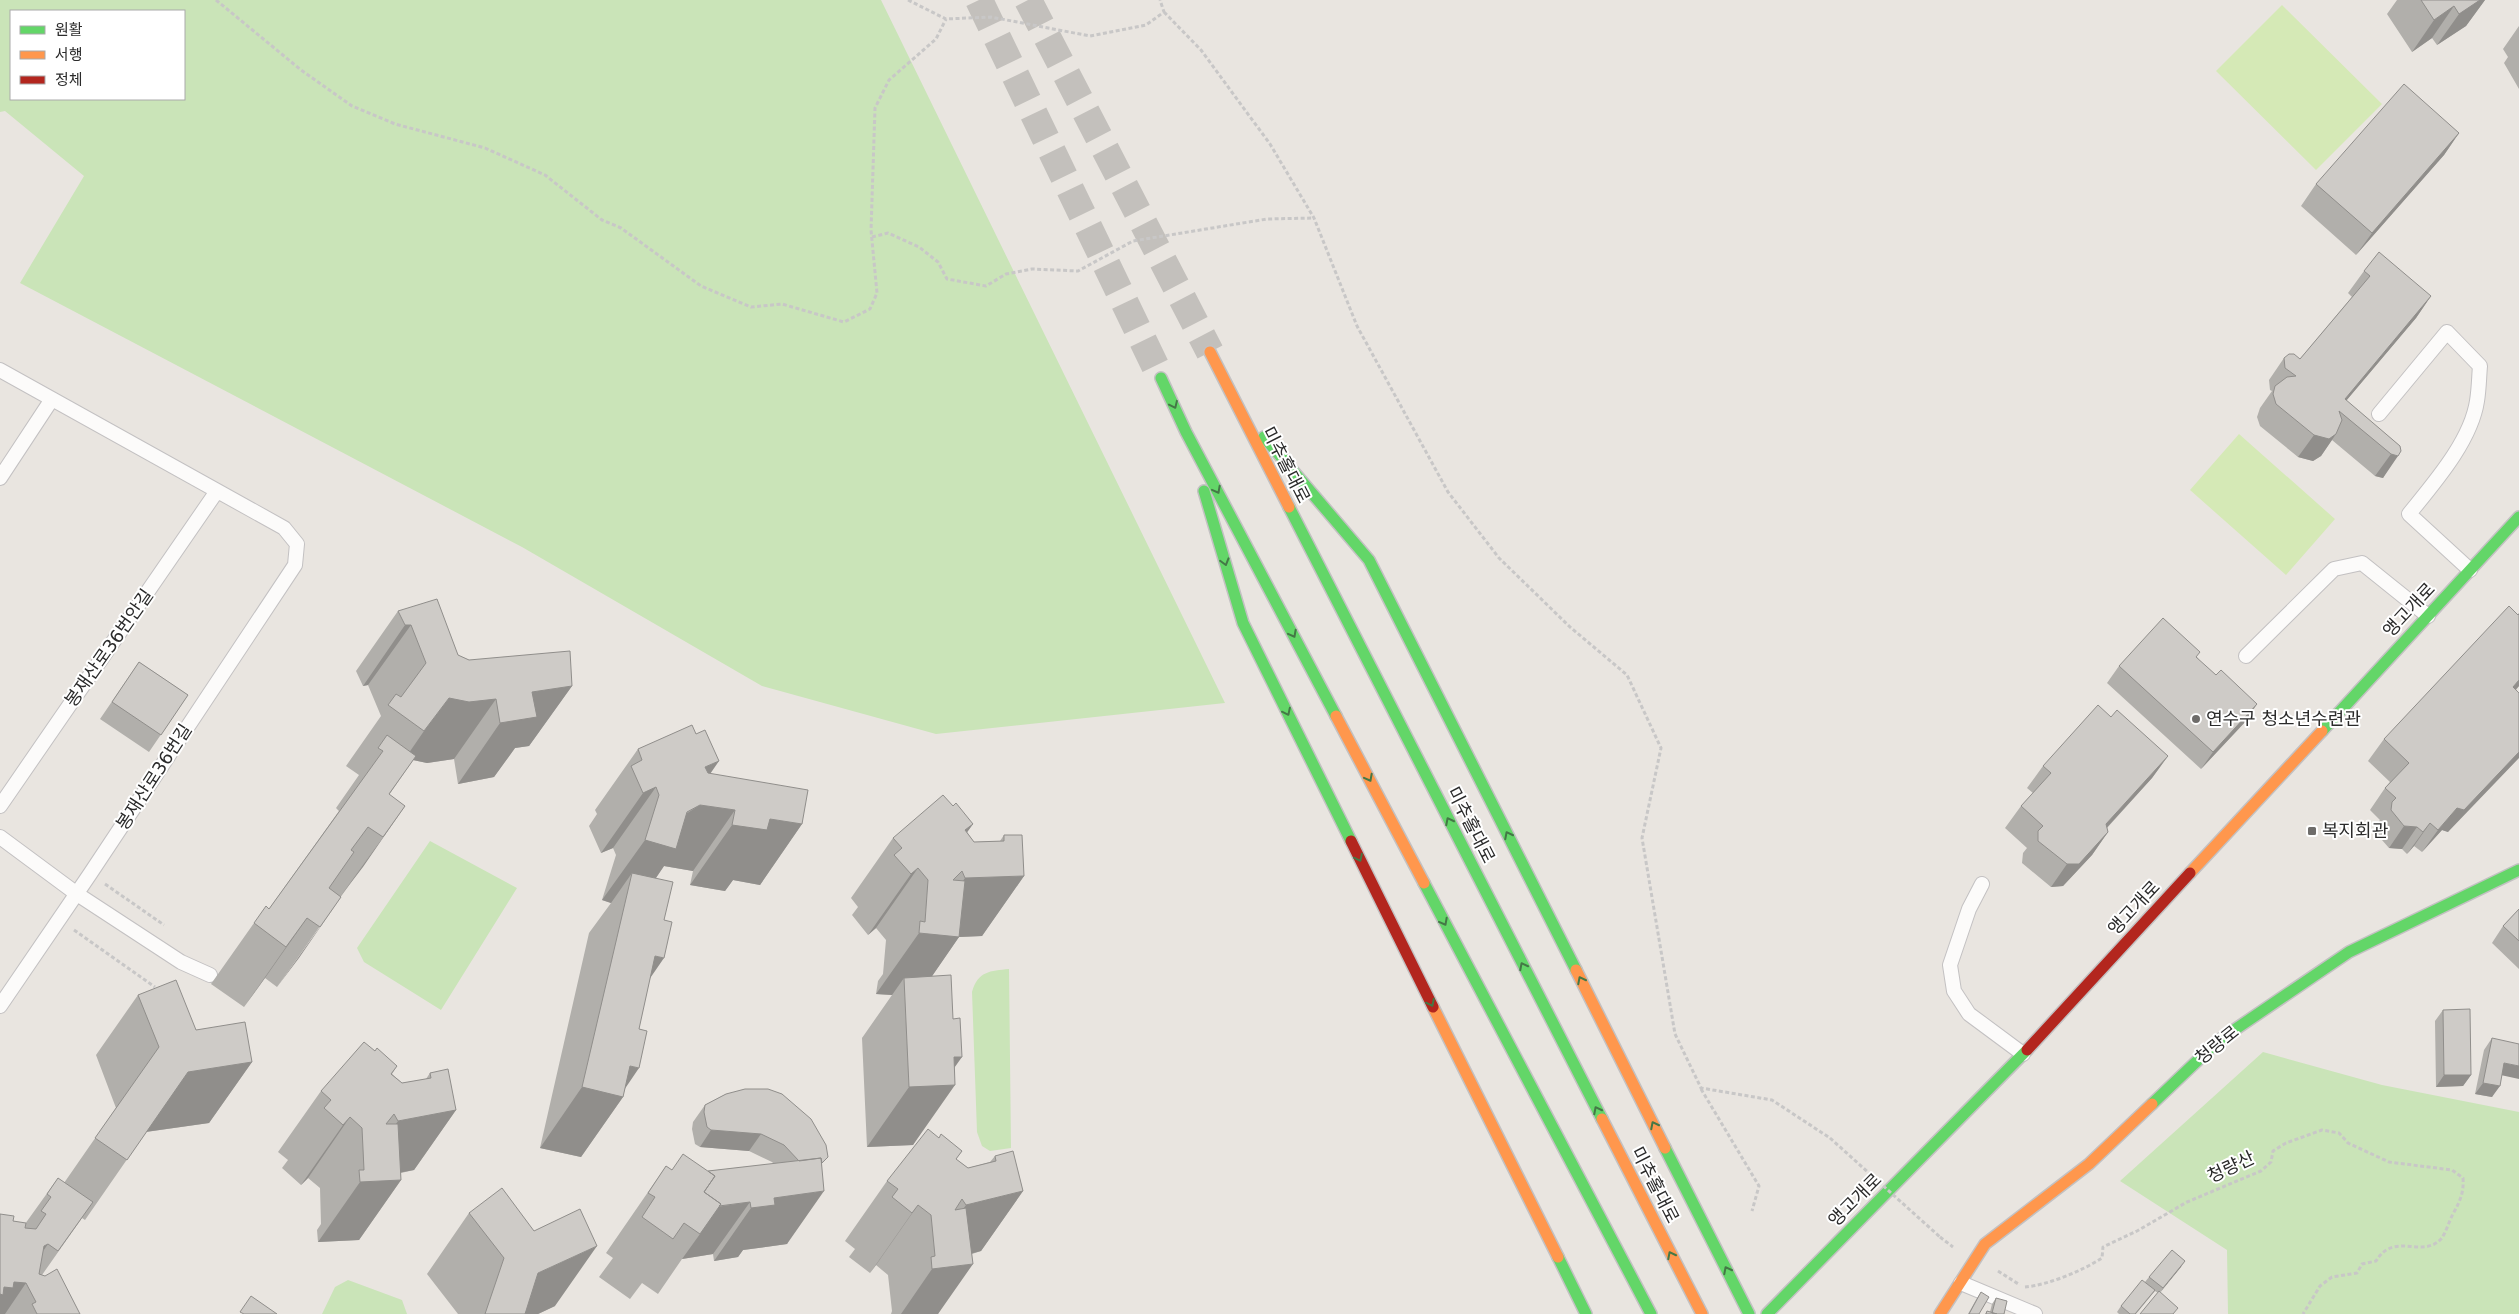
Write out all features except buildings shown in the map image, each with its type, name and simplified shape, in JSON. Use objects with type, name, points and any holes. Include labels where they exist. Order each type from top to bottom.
[{"type":"main road","name":"미추홀대로","points":[[1210,352],[1702,1314]]},
{"type":"main road","points":[[1161,378],[1186,432],[1651,1314]]},
{"type":"main road","points":[[1234,401],[1369,560],[1749,1314]]},
{"type":"main road","points":[[1186,432],[1243,623],[1586,1314]]},
{"type":"main road","name":"앵고개로","points":[[1767,1314],[2023,1054],[2519,517]]},
{"type":"main road","name":"청량로","points":[[1940,1314],[1985,1244],[2089,1164],[2218,1041],[2349,952],[2519,870]]},
{"type":"lane","points":[[2379,414],[2448,332],[2480,366],[2477,403],[2460,447],[2436,482],[2409,514],[2470,570]]},
{"type":"lane","points":[[0,370],[217,491]]},
{"type":"lane","points":[[0,478],[52,399]]},
{"type":"lane","name":"봉재산로36번길","points":[[0,1006],[77,894],[295,565],[297,544],[284,528],[217,491]]},
{"type":"lane","name":"봉재산로36번안길","points":[[0,806],[217,491]]},
{"type":"lane","points":[[2246,656],[2334,569],[2362,563],[2428,616]]},
{"type":"lane","points":[[0,837],[77,894],[187,966],[210,975]]},
{"type":"lane","points":[[1982,884],[1969,909],[1950,965],[1954,991],[1969,1014],[2023,1054]]},
{"type":"lane","points":[[1961,1283],[2019,1310],[2035,1314]]},
{"type":"path","points":[[216,0],[301,70],[352,106],[395,124],[485,148],[545,175],[602,220],[621,228],[701,286],[751,307],[782,304],[844,322],[870,309],[876,293],[872,237],[875,108],[889,80],[936,39],[946,19]]},
{"type":"path","points":[[908,0],[946,19],[991,17],[1090,36],[1146,25],[1164,12]]},
{"type":"path","points":[[1160,0],[1164,12],[1201,50],[1270,144],[1314,218],[1356,326],[1448,492],[1499,558],[1570,627],[1627,675],[1661,748],[1642,838],[1675,1034],[1701,1088],[1759,1186],[1752,1211]]},
{"type":"path","points":[[872,237],[888,233],[919,247],[938,262],[947,279],[986,286],[1006,274],[1032,269],[1078,271],[1134,240],[1267,219],[1314,218]]},
{"type":"path","points":[[90,874],[168,928]]},
{"type":"path","points":[[59,920],[155,987]]},
{"type":"path","name":"청량산","points":[[1701,1088],[1772,1100],[1830,1138],[1940,1237],[1973,1262],[1998,1271],[2025,1288],[2038,1286],[2090,1266],[2102,1258],[2102,1247],[2137,1232],[2188,1202],[2261,1171],[2271,1162],[2273,1151],[2322,1130],[2339,1133],[2348,1143],[2389,1162],[2446,1169],[2463,1178],[2462,1201],[2442,1238],[2432,1245],[2396,1246],[2382,1251],[2376,1261],[2362,1264],[2357,1273],[2332,1277],[2320,1286],[2303,1314]]},
{"type":"green space","points":[[0,0],[881,0],[1225,703],[936,734],[762,686],[522,547],[20,283],[84,176],[5,111],[0,112]]},
{"type":"green space","points":[[2282,5],[2382,104],[2316,170],[2216,71]]},
{"type":"green space","points":[[2239,434],[2335,519],[2286,575],[2190,490]]},
{"type":"green space","points":[[430,841],[517,888],[441,1010],[364,962],[357,948]]},
{"type":"green space","points":[[1009,969],[1011,1148],[990,1151],[982,1146],[977,1132],[972,992],[981,976],[986,973]]},
{"type":"green space","points":[[2263,1052],[2382,1085],[2519,1112],[2519,1314],[2228,1314],[2227,1250],[2120,1181]]},
{"type":"green space","points":[[348,1280],[402,1300],[407,1314],[322,1314],[335,1287]]},
{"type":"tunnel","points":[[979,0],[1161,378]]},
{"type":"tunnel","points":[[1028,0],[1210,352]]},
{"type":"traffic: fast","points":[[1161,378],[1186,432],[1336,716]]},
{"type":"traffic: fast","points":[[1264,437],[1369,560],[1576,970]]},
{"type":"traffic: fast","points":[[1204,491],[1243,623],[1351,841]]},
{"type":"traffic: fast","points":[[1289,507],[1602,1119]]},
{"type":"traffic: fast","points":[[2322,731],[2519,517]]},
{"type":"traffic: fast","points":[[2152,1104],[2218,1041],[2349,952],[2519,870]]},
{"type":"traffic: fast","points":[[1424,883],[1651,1314]]},
{"type":"traffic: fast","points":[[1767,1314],[2027,1050]]},
{"type":"traffic: fast","points":[[1665,1148],[1749,1314]]},
{"type":"traffic: fast","points":[[1558,1257],[1586,1314]]},
{"type":"traffic: slow","points":[[1210,352],[1289,507]]},
{"type":"traffic: slow","points":[[1336,716],[1424,883]]},
{"type":"traffic: slow","points":[[2190,873],[2322,731]]},
{"type":"traffic: slow","points":[[1576,970],[1665,1148]]},
{"type":"traffic: slow","points":[[1433,1007],[1558,1257]]},
{"type":"traffic: slow","points":[[1940,1314],[1985,1244],[2089,1164],[2152,1104]]},
{"type":"traffic: slow","points":[[1602,1119],[1702,1314]]},
{"type":"traffic: jam","points":[[1351,841],[1433,1007]]},
{"type":"traffic: jam","points":[[2027,1050],[2190,873]]},
{"type":"place","name":"연수구 청소년수련관","points":[[2196,719]]},
{"type":"place","name":"복지회관","points":[[2312,831]]}]
